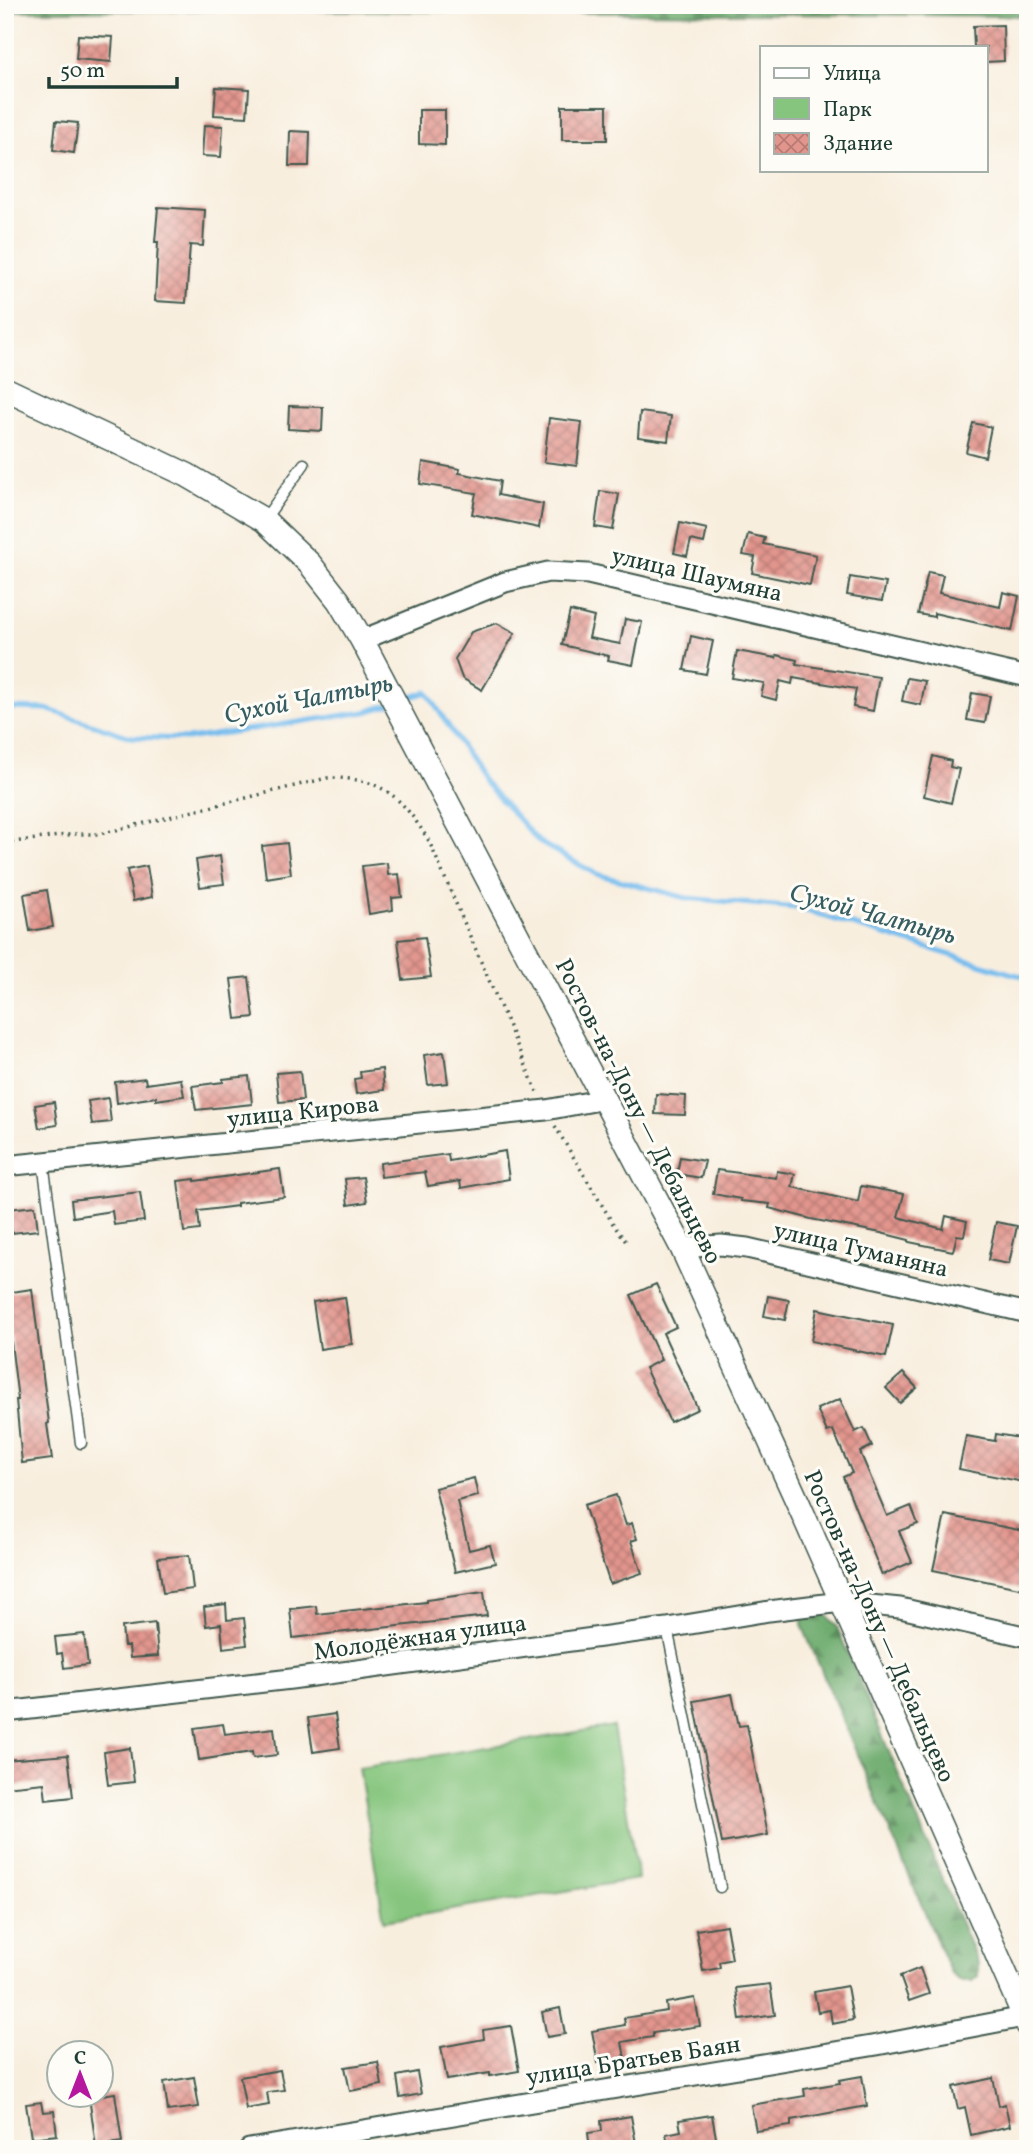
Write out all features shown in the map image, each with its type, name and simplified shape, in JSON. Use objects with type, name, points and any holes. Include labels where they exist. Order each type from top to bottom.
[{"type":"street","name":"Ростов-на-Дону — Дебальцево","points":[[5,389],[187,475],[264,520],[310,564],[339,601],[682,1248],[799,1505],[1026,2021]]},
{"type":"street","name":"улица Шаумяна","points":[[362,640],[505,582],[548,572],[566,571],[1028,677]]},
{"type":"street","name":"улица Кирова","points":[[5,1167],[545,1110],[605,1099]]},
{"type":"street","name":"улица Туманяна","points":[[682,1248],[720,1245],[747,1248],[1028,1313]]},
{"type":"street","name":"Молодёжная улица","points":[[5,1712],[291,1679],[841,1602],[900,1608],[1028,1637]]},
{"type":"street","name":"улица Братьев Баян","points":[[249,2149],[1026,2021]]},
{"type":"lane","points":[[264,520],[304,464]]},
{"type":"lane","points":[[43,1163],[81,1443]]},
{"type":"lane","points":[[667,1628],[720,1887]]},
{"type":"path","points":[[5,843],[75,834],[100,834],[327,778],[350,778],[373,783],[391,794],[411,812],[429,841],[545,1110],[627,1243]]},
{"type":"green space","points":[[5,5],[1028,5],[1028,16],[243,10],[5,11]]},
{"type":"green space","points":[[810,1613],[826,1615],[836,1625],[978,1964],[978,1976],[972,1981],[960,1981],[951,1974],[802,1625],[802,1618]]},
{"type":"green space","points":[[613,1726],[638,1879],[384,1921],[359,1768]]},
{"type":"building","points":[[1003,25],[1004,61],[988,62],[988,46],[974,46],[973,26]]},
{"type":"building","points":[[78,35],[113,37],[111,62],[76,59]]},
{"type":"building","points":[[216,87],[249,89],[247,117],[214,115]]},
{"type":"building","points":[[562,106],[607,106],[607,140],[562,140]]},
{"type":"building","points":[[419,110],[445,110],[445,145],[419,144]]},
{"type":"building","points":[[56,121],[78,123],[74,153],[53,150]]},
{"type":"building","points":[[204,125],[223,126],[221,157],[202,156]]},
{"type":"building","points":[[290,131],[310,132],[309,166],[289,166]]},
{"type":"building","points":[[158,207],[205,210],[203,246],[190,245],[186,303],[155,301]]},
{"type":"building","points":[[289,406],[323,407],[322,431],[288,429]]},
{"type":"building","points":[[640,412],[671,416],[668,441],[638,437]]},
{"type":"building","points":[[549,418],[582,422],[577,466],[544,462]]},
{"type":"building","points":[[973,423],[991,427],[985,457],[966,452]]},
{"type":"building","points":[[423,462],[500,481],[498,495],[543,504],[539,528],[472,514],[476,493],[420,484]]},
{"type":"building","points":[[600,491],[619,494],[613,530],[595,527]]},
{"type":"building","points":[[680,523],[707,529],[704,543],[691,540],[687,556],[674,553]]},
{"type":"building","points":[[748,534],[765,538],[763,544],[816,555],[810,585],[752,573],[755,557],[743,555]]},
{"type":"building","points":[[928,572],[943,575],[939,593],[1000,607],[1003,592],[1019,596],[1012,631],[934,613],[934,617],[918,614]]},
{"type":"building","points":[[850,577],[886,583],[882,601],[847,595]]},
{"type":"building","points":[[570,611],[594,617],[589,638],[620,644],[625,619],[642,622],[633,665],[608,660],[609,656],[562,645]]},
{"type":"building","points":[[497,623],[515,633],[482,690],[462,678],[455,659],[471,632]]},
{"type":"building","points":[[691,636],[713,641],[706,674],[684,670]]},
{"type":"building","points":[[737,651],[776,658],[777,655],[797,660],[796,664],[879,677],[873,711],[853,707],[856,689],[793,678],[792,684],[780,681],[776,700],[761,696],[764,683],[732,678]]},
{"type":"building","points":[[907,678],[925,681],[921,705],[902,701]]},
{"type":"building","points":[[972,693],[990,696],[985,723],[967,720]]},
{"type":"building","points":[[933,756],[951,761],[950,767],[959,769],[951,803],[924,796]]},
{"type":"building","points":[[287,843],[291,874],[266,878],[262,846]]},
{"type":"building","points":[[220,856],[224,884],[200,887],[196,860]]},
{"type":"building","points":[[387,863],[388,875],[399,874],[402,897],[392,898],[393,910],[369,914],[362,866]]},
{"type":"building","points":[[147,866],[152,897],[133,901],[127,870]]},
{"type":"building","points":[[47,890],[53,927],[30,931],[24,894]]},
{"type":"building","points":[[425,937],[431,977],[403,980],[398,940]]},
{"type":"building","points":[[249,977],[254,1017],[236,1019],[231,979]]},
{"type":"building","points":[[444,1052],[448,1083],[428,1085],[424,1055]]},
{"type":"building","points":[[382,1069],[384,1090],[356,1094],[354,1079],[361,1078],[360,1072]]},
{"type":"building","points":[[300,1071],[303,1100],[279,1102],[276,1073]]},
{"type":"building","points":[[249,1076],[252,1104],[196,1110],[192,1086]]},
{"type":"building","points":[[145,1078],[146,1084],[181,1079],[184,1096],[117,1103],[115,1082]]},
{"type":"building","points":[[656,1094],[686,1096],[685,1115],[655,1114]]},
{"type":"building","points":[[108,1098],[111,1122],[92,1124],[88,1101]]},
{"type":"building","points":[[54,1102],[57,1125],[39,1128],[35,1105]]},
{"type":"building","points":[[505,1151],[509,1179],[461,1188],[460,1181],[428,1186],[425,1172],[381,1177],[380,1163],[448,1154],[449,1161]]},
{"type":"building","points":[[680,1157],[705,1161],[701,1178],[677,1174]]},
{"type":"building","points":[[280,1169],[284,1197],[198,1211],[200,1230],[184,1232],[178,1181]]},
{"type":"building","points":[[717,1170],[776,1178],[777,1171],[795,1174],[792,1187],[858,1202],[861,1186],[904,1194],[898,1217],[943,1229],[946,1216],[967,1221],[964,1236],[957,1235],[953,1251],[811,1219],[769,1208],[770,1204],[713,1194]]},
{"type":"building","points":[[363,1177],[367,1202],[348,1205],[345,1179]]},
{"type":"building","points":[[140,1192],[144,1221],[114,1225],[112,1211],[73,1217],[71,1200]]},
{"type":"building","points":[[35,1206],[38,1230],[12,1233],[9,1209]]},
{"type":"building","points":[[996,1222],[1017,1226],[1009,1264],[988,1260]]},
{"type":"building","points":[[656,1284],[676,1327],[663,1333],[698,1409],[670,1422],[645,1368],[661,1360],[631,1295]]},
{"type":"building","points":[[32,1289],[52,1459],[22,1463],[18,1400],[5,1293]]},
{"type":"building","points":[[768,1296],[789,1300],[785,1320],[764,1316]]},
{"type":"building","points":[[345,1297],[352,1344],[320,1349],[313,1302]]},
{"type":"building","points":[[817,1309],[893,1325],[886,1357],[811,1341]]},
{"type":"building","points":[[903,1373],[917,1388],[900,1403],[886,1388]]},
{"type":"building","points":[[840,1399],[855,1432],[864,1428],[872,1446],[860,1452],[887,1516],[911,1506],[918,1524],[899,1531],[912,1562],[882,1575],[843,1477],[852,1473],[833,1430],[827,1432],[817,1409]]},
{"type":"building","points":[[996,1434],[1019,1438],[1018,1446],[1028,1448],[1028,1483],[959,1469],[966,1436],[995,1441]]},
{"type":"building","points":[[474,1478],[478,1496],[457,1501],[469,1550],[490,1545],[495,1563],[455,1572],[435,1488]]},
{"type":"building","points":[[616,1495],[626,1525],[632,1523],[637,1539],[631,1541],[642,1573],[610,1584],[584,1505]]},
{"type":"building","points":[[945,1515],[1028,1532],[1028,1590],[933,1570]]},
{"type":"building","points":[[189,1555],[193,1589],[163,1593],[158,1558]]},
{"type":"building","points":[[484,1592],[487,1616],[293,1638],[290,1609],[316,1606],[317,1614],[426,1602]]},
{"type":"building","points":[[226,1604],[227,1620],[244,1618],[247,1645],[223,1648],[221,1624],[206,1626],[204,1607]]},
{"type":"building","points":[[155,1623],[158,1656],[130,1658],[129,1646],[124,1646],[122,1627]]},
{"type":"building","points":[[84,1634],[88,1665],[64,1668],[62,1653],[57,1654],[55,1637]]},
{"type":"building","points":[[732,1694],[739,1726],[747,1725],[768,1835],[722,1843],[694,1701]]},
{"type":"building","points":[[335,1714],[340,1748],[313,1752],[308,1718]]},
{"type":"building","points":[[223,1724],[225,1734],[274,1728],[277,1755],[253,1758],[252,1752],[199,1760],[194,1728]]},
{"type":"building","points":[[130,1748],[134,1782],[108,1785],[104,1752]]},
{"type":"building","points":[[68,1755],[73,1797],[46,1800],[44,1783],[5,1787],[5,1760]]},
{"type":"building","points":[[726,1925],[732,1959],[719,1962],[720,1968],[703,1971],[696,1930]]},
{"type":"building","points":[[920,1968],[929,1994],[909,2001],[900,1976]]},
{"type":"building","points":[[770,1984],[775,2015],[740,2020],[736,1988]]},
{"type":"building","points":[[847,1986],[853,2020],[832,2024],[830,2010],[818,2012],[814,1992]]},
{"type":"building","points":[[695,1998],[700,2026],[653,2033],[653,2037],[622,2042],[625,2058],[598,2063],[592,2031],[625,2025],[624,2018],[667,2011],[666,2003]]},
{"type":"building","points":[[560,2008],[565,2034],[547,2037],[542,2012]]},
{"type":"building","points":[[511,2026],[519,2071],[447,2080],[441,2047],[484,2039],[483,2030]]},
{"type":"building","points":[[378,2062],[382,2085],[350,2091],[345,2067]]},
{"type":"building","points":[[280,2070],[284,2090],[267,2092],[269,2105],[246,2109],[240,2077]]},
{"type":"building","points":[[417,2072],[421,2094],[400,2098],[397,2076]]},
{"type":"building","points":[[862,2076],[867,2106],[791,2120],[791,2126],[756,2131],[751,2105],[805,2096],[804,2089]]},
{"type":"building","points":[[194,2077],[199,2107],[168,2111],[164,2082]]},
{"type":"building","points":[[993,2078],[999,2106],[1005,2104],[1010,2126],[971,2135],[965,2107],[958,2109],[953,2087]]},
{"type":"building","points":[[116,2100],[122,2142],[96,2146],[91,2108],[116,2108]]},
{"type":"building","points":[[41,2102],[43,2112],[54,2111],[57,2135],[31,2138],[26,2104]]},
{"type":"building","points":[[712,2115],[718,2149],[669,2149],[666,2134],[681,2131],[679,2120]]},
{"type":"building","points":[[631,2116],[637,2149],[590,2149],[588,2133],[602,2131],[601,2121]]},
{"type":"waterway","name":"Сухой Чалтырь","points":[[402,700],[427,692],[483,780],[539,842],[596,874],[686,898],[797,908],[1028,977]]},
{"type":"waterway","name":"Сухой Чалтырь","points":[[5,708],[46,709],[131,737],[187,739],[365,712],[389,705]]}]
